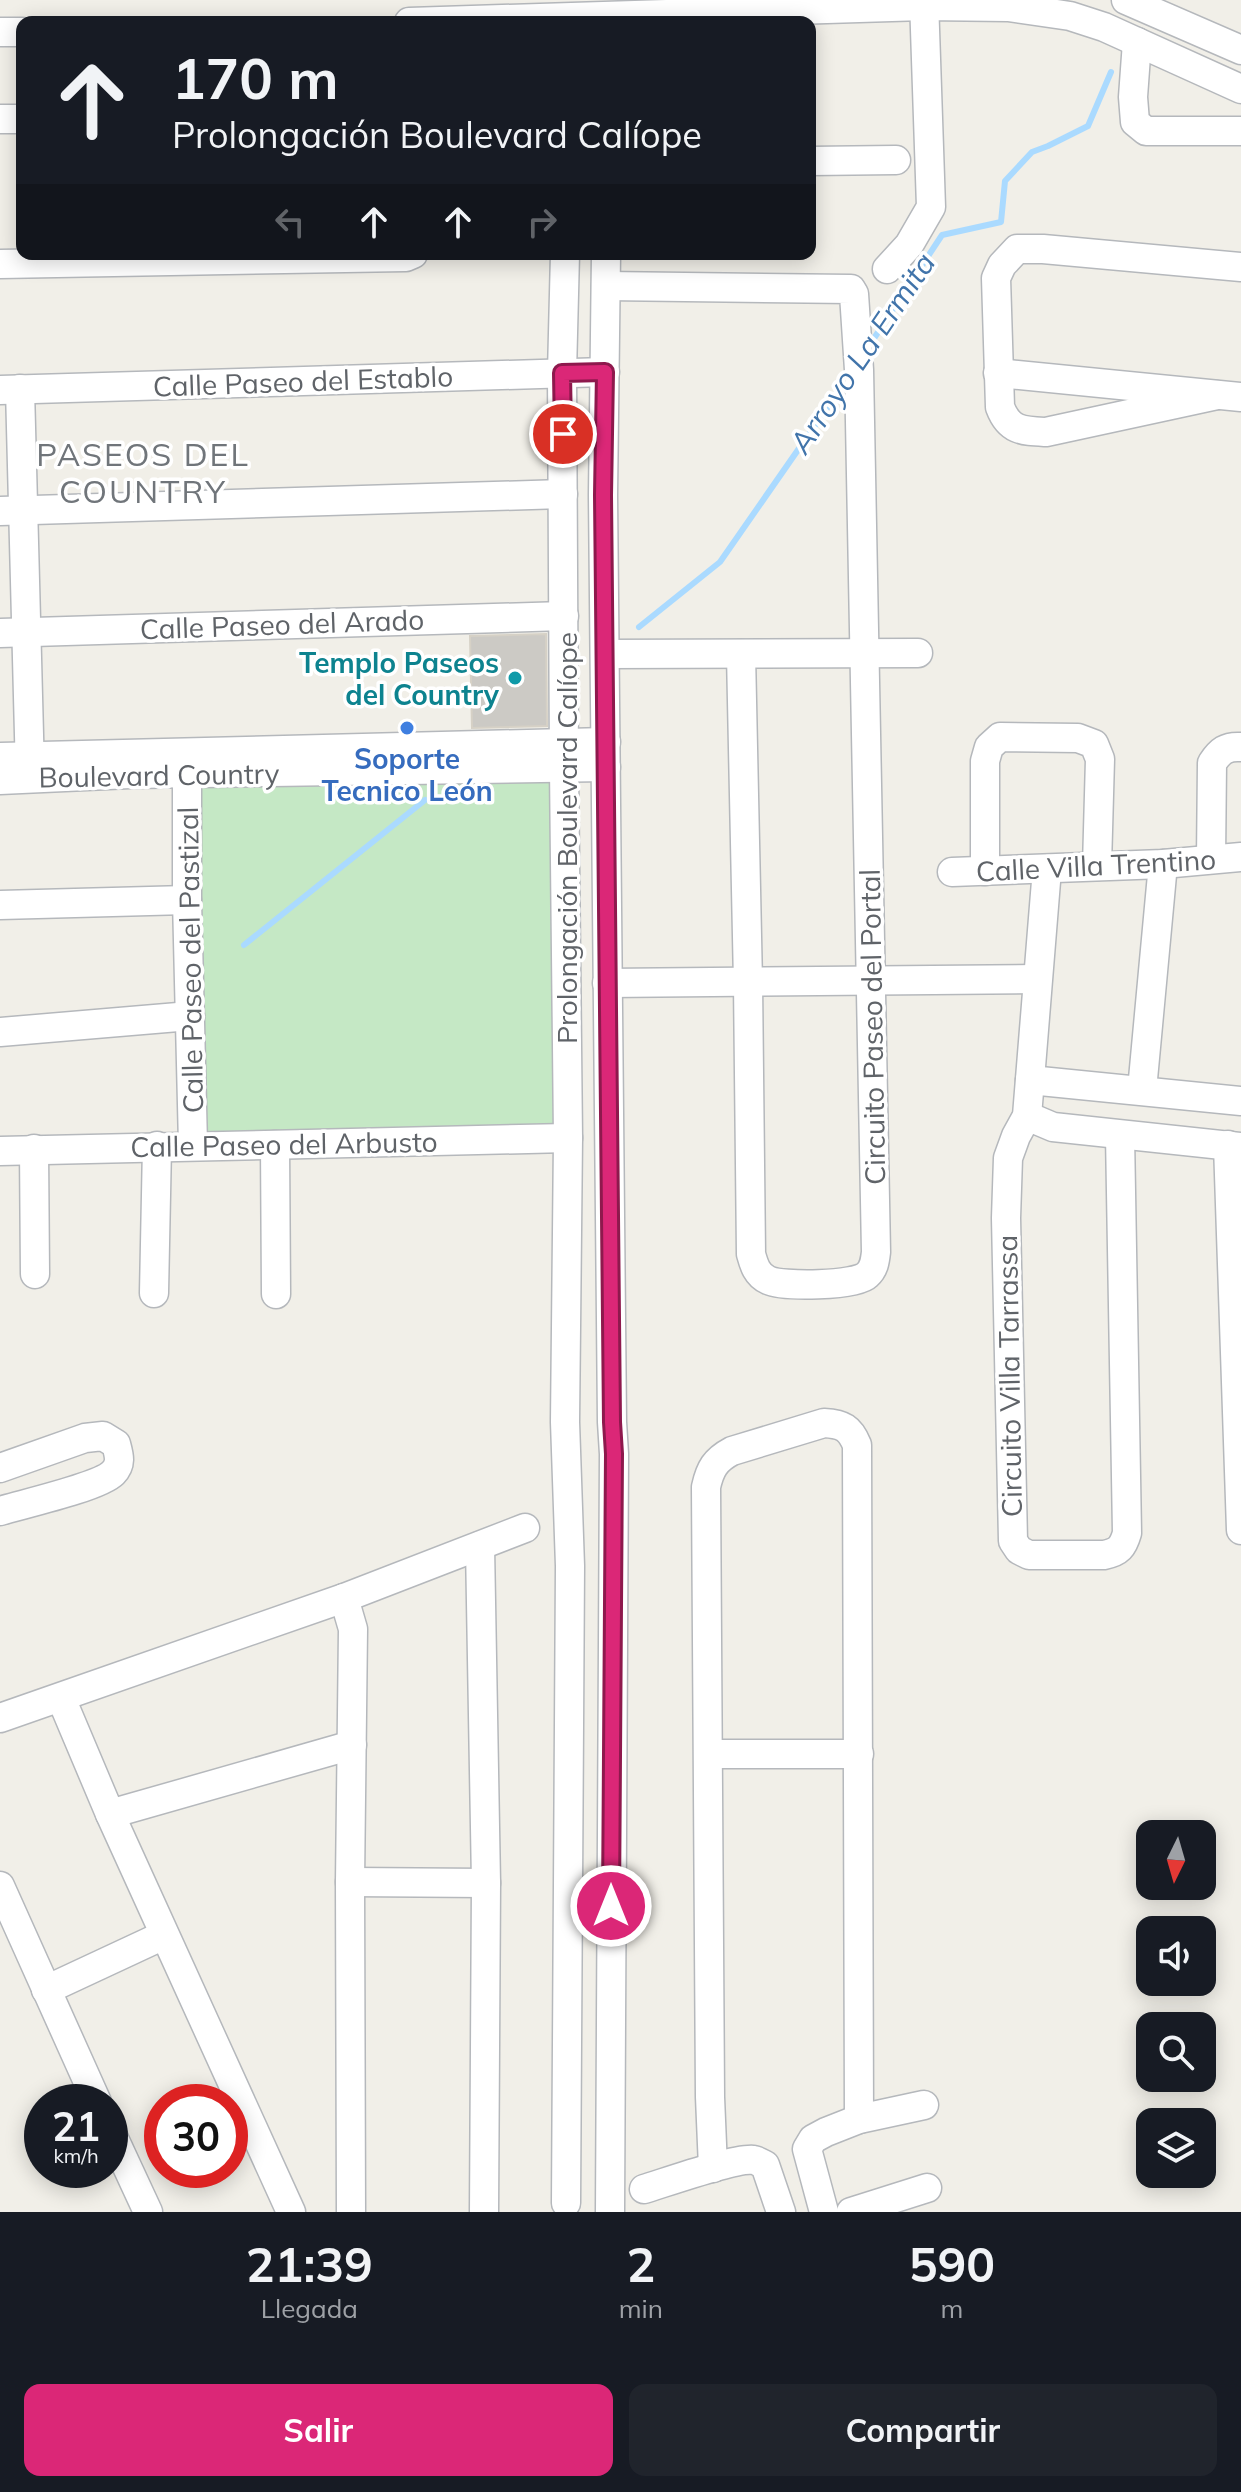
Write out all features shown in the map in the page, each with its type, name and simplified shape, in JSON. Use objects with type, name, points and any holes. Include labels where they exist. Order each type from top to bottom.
[{"type":"street","points":[[1126,0],[1241,50]]},
{"type":"street","points":[[887,269],[909,245],[931,207],[924,3]]},
{"type":"street","points":[[515,16],[924,3],[1008,7],[1070,16],[1104,27],[1241,89]]},
{"type":"street","points":[[1137,42],[1133,97],[1135,122],[1146,131],[1241,131]]},
{"type":"street","points":[[816,161],[896,160]]},
{"type":"street","points":[[1229,396],[1046,432],[1015,427],[1005,420],[1000,407],[996,278],[1002,265],[1017,249],[1241,267]]},
{"type":"street","points":[[0,264],[98,260]]},
{"type":"street","name":"Prolongación Boulevard Calíope","points":[[565,260],[562,373],[568,1138],[565,1422],[570,1566],[565,2208]]},
{"type":"street","name":"Prolongación Boulevard Calíope","points":[[606,260],[603,495],[614,1454],[610,2212]]},
{"type":"street","name":"Circuito Paseo del Portal","points":[[606,286],[851,289],[856,303],[876,1252],[874,1265],[866,1276],[854,1282],[780,1284],[766,1280],[756,1270],[751,1254],[741,654]]},
{"type":"street","name":"Calle Paseo del Establo","points":[[10,390],[605,372]]},
{"type":"street","points":[[998,373],[1229,396]]},
{"type":"street","points":[[10,390],[14,632],[30,767]]},
{"type":"street","points":[[11,511],[563,494]]},
{"type":"street","name":"Calle Paseo del Arado","points":[[14,632],[564,616]]},
{"type":"street","points":[[606,654],[918,653]]},
{"type":"street","points":[[985,871],[985,761],[989,747],[1000,737],[1078,738],[1094,744],[1100,759],[1097,866]]},
{"type":"street","points":[[1211,859],[1212,763],[1230,746],[1241,747]]},
{"type":"street","name":"Boulevard Country","points":[[0,780],[30,767],[606,755]]},
{"type":"street","name":"Boulevard Country","points":[[0,757],[30,767],[187,774],[564,756]]},
{"type":"street","name":"Calle Paseo del Pastizal","points":[[187,774],[193,1145]]},
{"type":"street","name":"Calle Villa Trentino","points":[[952,872],[1163,864],[1241,857]]},
{"type":"street","points":[[1142,1090],[1163,864]]},
{"type":"street","points":[[1047,869],[1027,1116],[1053,1127],[1234,1146],[1241,1530]]},
{"type":"street","points":[[0,905],[187,900]]},
{"type":"street","points":[[607,983],[1037,979]]},
{"type":"street","points":[[0,1032],[190,1016]]},
{"type":"street","points":[[1030,1080],[1241,1101]]},
{"type":"street","name":"Circuito Villa Tarrassa","points":[[1027,1116],[1008,1158],[1006,1218],[1013,1541],[1019,1550],[1029,1555],[1116,1553],[1124,1545],[1127,1533],[1120,1135]]},
{"type":"street","name":"Calle Paseo del Arbusto","points":[[0,1151],[568,1138]]},
{"type":"street","points":[[275,1145],[276,1294]]},
{"type":"street","points":[[154,1293],[157,1146]]},
{"type":"street","points":[[34,1149],[35,1274]]},
{"type":"street","points":[[568,1241],[611,1241]]},
{"type":"street","points":[[713,2168],[706,1487],[710,1470],[718,1459],[732,1451],[824,1423],[841,1424],[851,1432],[857,1445],[859,2119]]},
{"type":"street","points":[[0,1468],[85,1438],[103,1436],[116,1444],[120,1458],[115,1472],[100,1482],[0,1511]]},
{"type":"street","points":[[0,1718],[344,1598],[525,1528]]},
{"type":"street","points":[[480,1546],[486,1883],[484,2212]]},
{"type":"street","points":[[344,1598],[353,1629],[351,2212]]},
{"type":"street","points":[[61,1698],[164,1935],[291,2212]]},
{"type":"street","points":[[110,1814],[352,1745]]},
{"type":"street","points":[[709,1754],[859,1754]]},
{"type":"street","points":[[350,1882],[486,1883]]},
{"type":"street","points":[[0,1886],[89,2084]]},
{"type":"street","points":[[46,1990],[164,1935]]},
{"type":"street","points":[[824,2212],[807,2149],[813,2139],[859,2119],[924,2105]]},
{"type":"street","points":[[644,2189],[713,2168],[755,2160],[765,2165],[781,2212]]},
{"type":"street","points":[[128,2169],[148,2212]]},
{"type":"street","points":[[565,2208],[568,2196],[575,2188],[581,2184],[593,2184],[606,2197],[610,2212]]},
{"type":"street","points":[[851,2212],[927,2188]]},
{"type":"green space","points":[[557,775],[560,1125],[203,1135],[195,779]]},
{"type":"building","name":"Templo Paseos del Country","points":[[546,634],[547,726],[472,728],[470,636]]},
{"type":"waterway","name":"Arroyo La Ermita","points":[[867,349],[942,235],[1001,222],[1005,181],[1032,152],[1088,126],[1111,72]]},
{"type":"waterway","name":"Arroyo La Ermita","points":[[639,627],[720,562],[848,378]]},
{"type":"waterway","name":"Arroyo La Ermita","points":[[244,945],[425,800]]},
{"type":"place","name":"Templo Paseos del Country","points":[[515,678]]},
{"type":"place","name":"Soporte Tecnico León","points":[[407,728]]},
{"type":"district","name":"PASEOS DEL COUNTRY","points":[[143,472]]},
{"type":"route","points":[[563,434],[562,373],[605,372],[603,495],[607,983],[614,1454],[611,1906]]}]
